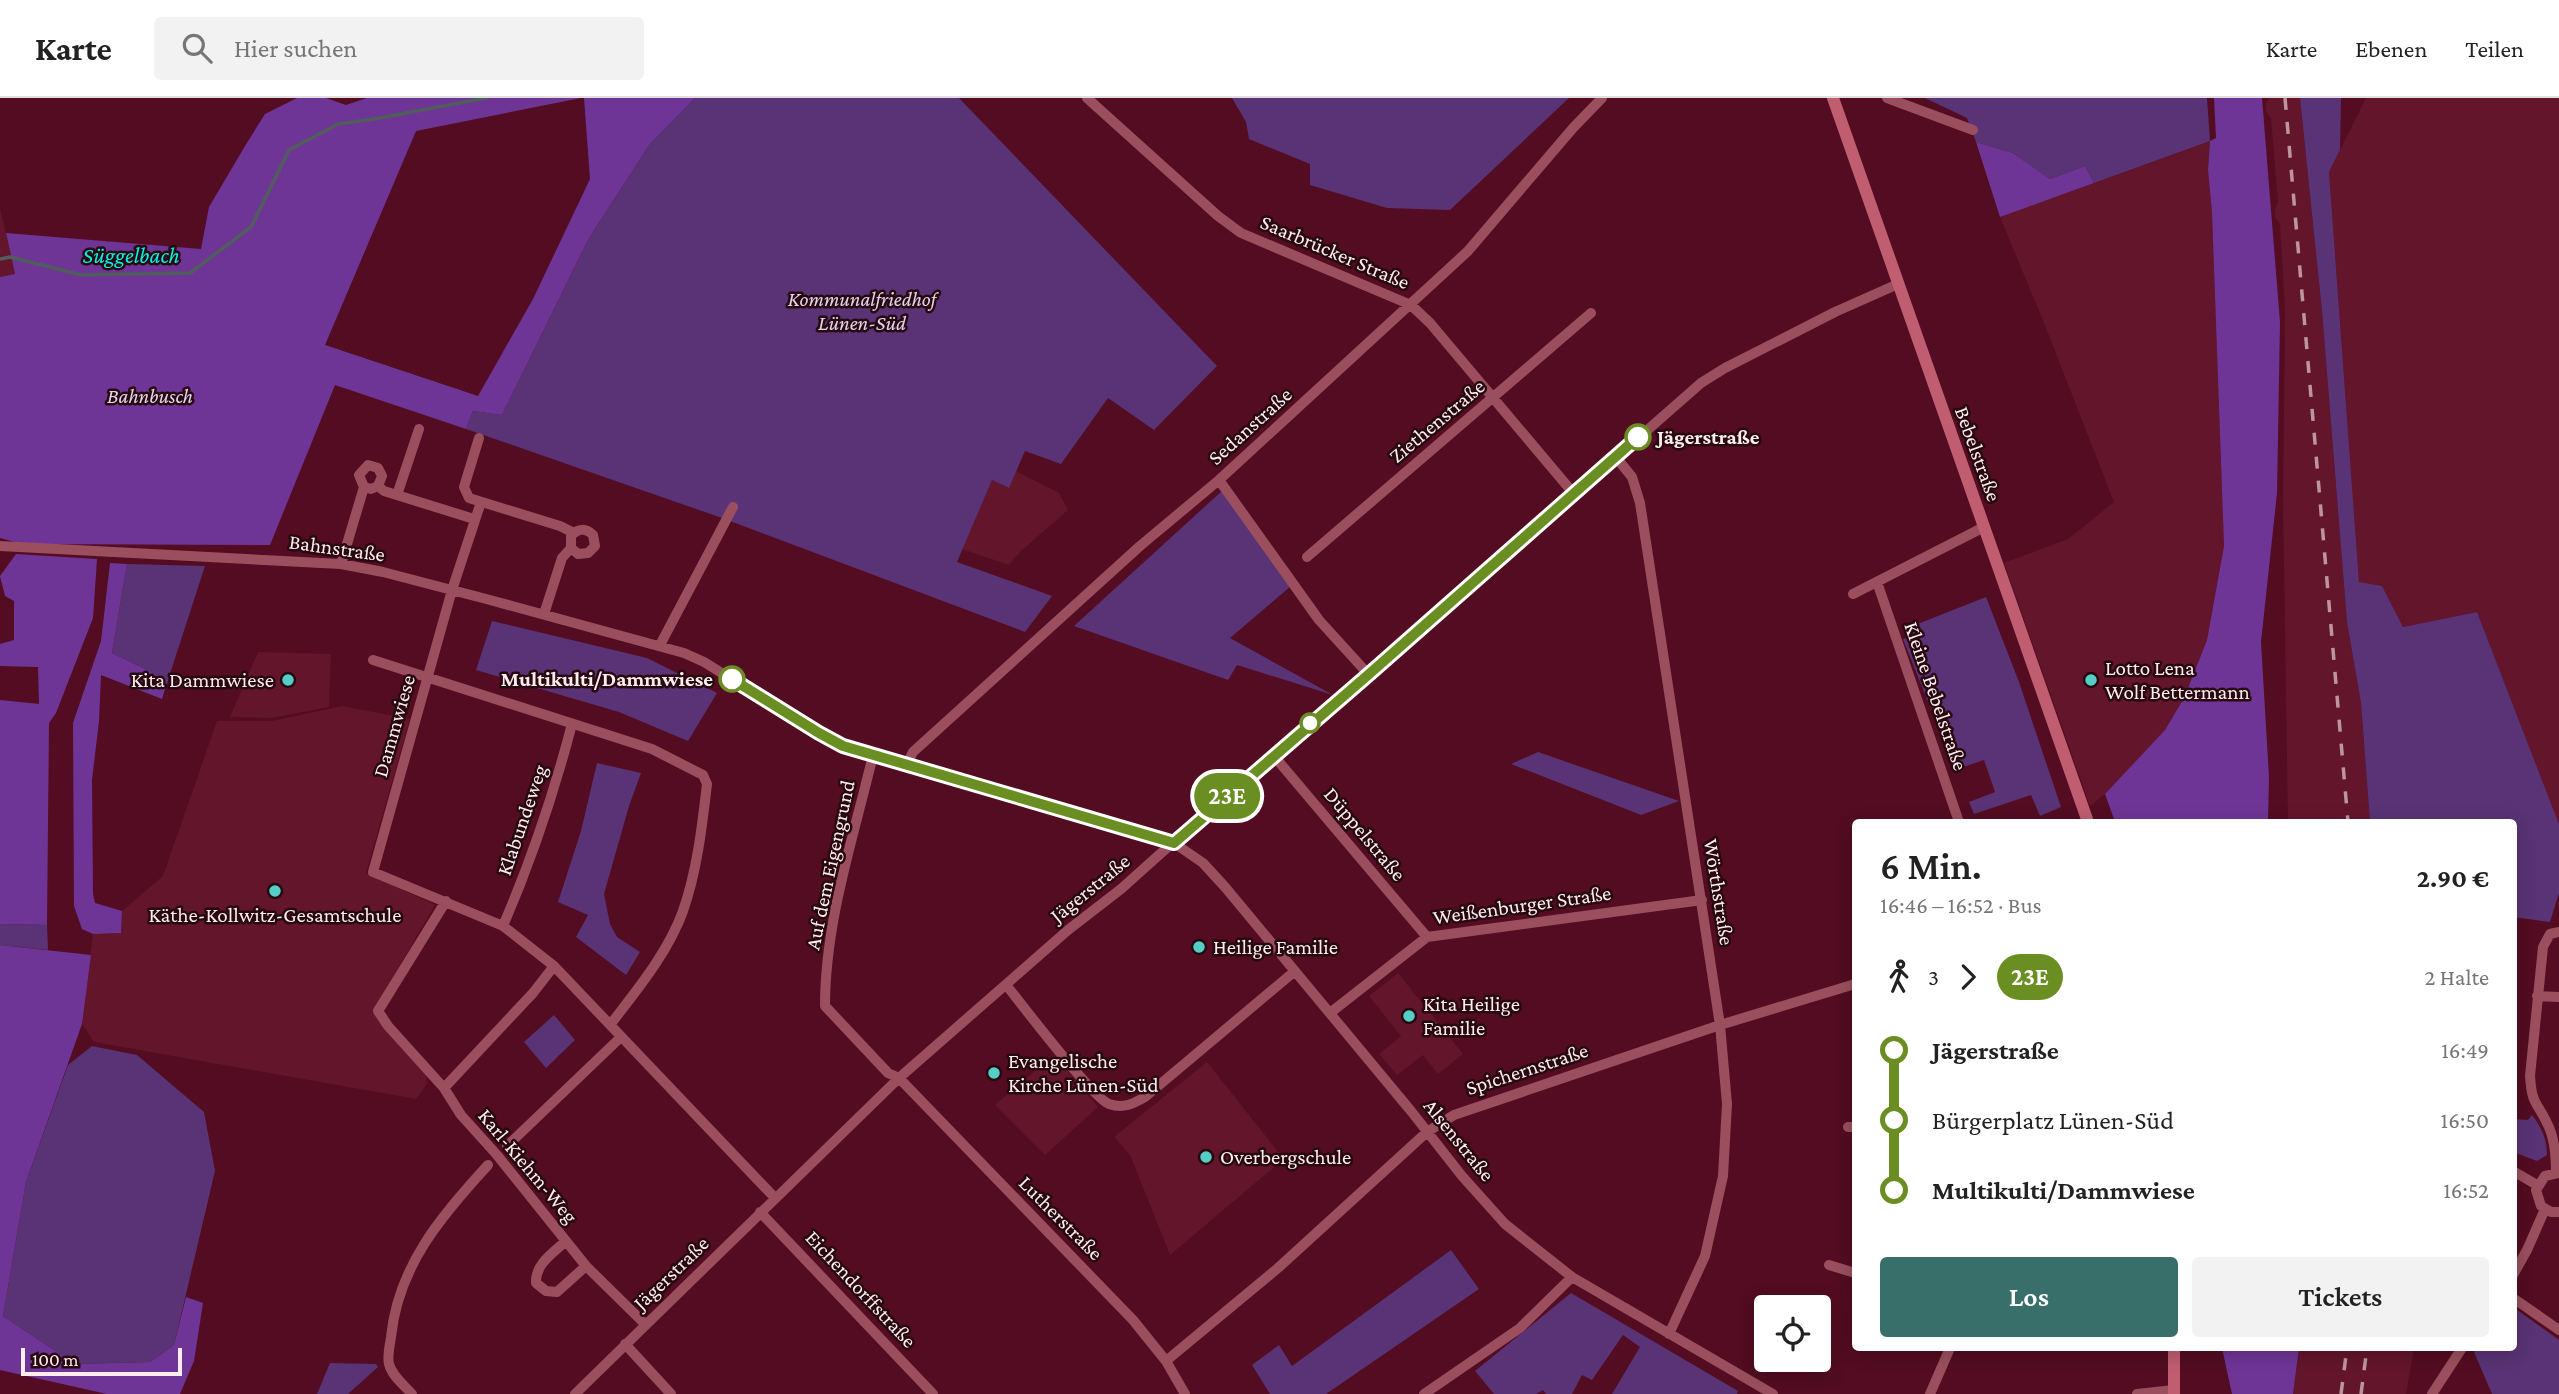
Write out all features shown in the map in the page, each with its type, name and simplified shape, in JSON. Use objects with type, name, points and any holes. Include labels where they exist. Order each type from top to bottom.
[{"type":"main road","name":"Bebelstraße","points":[[1833,98],[2087,819]]},
{"type":"main road","points":[[2174,1351],[2174,1392]]},
{"type":"street","name":"Saarbrücker Straße","points":[[1087,98],[1218,216],[1241,233],[1411,305],[1430,323],[1574,494]]},
{"type":"street","name":"Sedanstraße","points":[[907,764],[917,747],[982,687],[1140,546],[1219,480],[1468,251],[1602,98]]},
{"type":"street","points":[[1887,98],[1973,130]]},
{"type":"street","name":"Jägerstraße","points":[[575,1394],[899,1078],[1068,930],[1174,843],[1368,675],[1615,456],[1712,375],[1835,312],[1898,284]]},
{"type":"street","name":"Ziethenstraße","points":[[1307,556],[1591,313]]},
{"type":"street","points":[[397,495],[419,429]]},
{"type":"street","points":[[479,438],[464,487],[469,498],[560,526],[574,533],[589,531],[595,546],[588,553],[579,554],[571,548],[570,540],[574,533]]},
{"type":"street","name":"Wörthstraße","points":[[1615,456],[1632,477],[1640,503],[1702,900],[1720,1025],[1727,1104],[1723,1176],[1705,1256],[1669,1334]]},
{"type":"street","points":[[341,564],[364,487],[359,475],[364,467],[373,465],[381,471],[382,482],[371,489],[364,487]]},
{"type":"street","points":[[1219,480],[1320,620],[1368,675]]},
{"type":"street","points":[[379,486],[384,491],[474,519]]},
{"type":"street","name":"Dammwiese","points":[[446,901],[373,872],[452,590],[481,502]]},
{"type":"street","points":[[660,645],[733,507]]},
{"type":"street","points":[[1853,594],[1984,527]]},
{"type":"street","name":"Bahnstraße","points":[[0,546],[341,564],[452,590],[660,645],[704,662],[833,741],[1174,843]]},
{"type":"street","points":[[544,614],[562,558],[571,548]]},
{"type":"street","name":"Kleine Bebelstraße","points":[[1877,582],[1958,819]]},
{"type":"street","points":[[373,660],[652,749],[703,775],[707,784],[700,847],[682,913],[663,949],[610,1025]]},
{"type":"street","name":"Klabundeweg","points":[[503,926],[534,849],[572,724]]},
{"type":"street","name":"Auf dem Eigengrund","points":[[873,755],[836,906],[825,986],[825,1006],[888,1073],[899,1078]]},
{"type":"street","name":"Düppelstraße","points":[[1274,756],[1427,937]]},
{"type":"street","name":"Alsenstraße","points":[[1174,843],[1211,872],[1490,1209],[1521,1238],[1572,1277],[1773,1394]]},
{"type":"street","name":"Weißenburger Straße","points":[[1330,1013],[1427,937],[1702,900]]},
{"type":"street","points":[[446,901],[503,926],[554,966],[775,1198]]},
{"type":"street","name":"Karl-Kiehm-Weg","points":[[446,901],[378,1011],[388,1026],[444,1088],[461,1115],[497,1155],[586,1266],[645,1324]]},
{"type":"street","points":[[2559,932],[2550,934],[2543,947],[2530,1076],[2531,1096],[2551,1133],[2558,1173],[2545,1176],[2537,1185],[2538,1201],[2545,1209],[2559,1212]]},
{"type":"street","points":[[444,1088],[533,993],[554,966]]},
{"type":"street","points":[[1007,985],[1099,1098],[1122,1107],[1134,1104],[1151,1092],[1295,971]]},
{"type":"street","name":"Spichernstraße","points":[[1166,1362],[1278,1268],[1427,1132],[1454,1115],[1720,1025],[1852,985]]},
{"type":"street","points":[[2538,996],[2559,997]]},
{"type":"street","points":[[507,1146],[621,1037]]},
{"type":"street","name":"Lutherstraße","points":[[899,1078],[1106,1291],[1166,1362],[1185,1394]]},
{"type":"street","points":[[412,1394],[394,1374],[389,1363],[392,1324],[402,1287],[418,1252],[439,1220],[488,1165]]},
{"type":"street","points":[[2517,1173],[2537,1185]]},
{"type":"street","points":[[2517,1268],[2545,1209]]},
{"type":"street","name":"Eichendorffstraße","points":[[760,1212],[933,1394]]},
{"type":"street","name":"Karl-Kiehm-Weg","points":[[566,1241],[541,1265],[536,1274],[536,1283],[546,1291],[557,1292],[586,1266]]},
{"type":"street","points":[[1829,1265],[1852,1272]]},
{"type":"street","points":[[1424,1394],[1520,1328],[1572,1277]]},
{"type":"street","points":[[2517,1301],[2559,1330]]},
{"type":"street","points":[[625,1344],[671,1394]]},
{"type":"street","points":[[1930,1394],[1949,1351]]},
{"type":"street","points":[[2432,1394],[2460,1351]]},
{"type":"street","points":[[2137,1394],[2174,1392]]},
{"type":"shaded area","points":[[2269,98],[2300,98],[2322,311],[2347,622],[2361,703],[2370,819],[2288,819],[2283,503],[2285,310],[2280,224],[2275,218],[2278,202],[2271,118],[2266,112]]},
{"type":"shaded area","points":[[2366,98],[2559,98],[2559,824],[2477,612],[2403,627],[2382,586],[2359,583],[2329,172]]},
{"type":"shaded area","points":[[2210,141],[2208,170],[2212,213],[2224,546],[2207,640],[2184,698],[2165,730],[2105,794],[2090,806],[2004,563],[2068,539],[2114,502],[2000,217]]},
{"type":"shaded area","points":[[0,208],[15,274],[0,277]]},
{"type":"shaded area","points":[[1016,471],[1059,493],[1068,510],[1009,565],[962,549],[992,480],[1009,488]]},
{"type":"shaded area","name":"Kita Dammwiese","points":[[258,652],[331,654],[329,707],[272,718],[230,717]]},
{"type":"shaded area","name":"Käthe-Kollwitz-Gesamtschule","points":[[342,706],[410,719],[366,873],[435,905],[375,1008],[425,1066],[427,1084],[416,1099],[94,1042],[82,1024],[93,934],[121,933],[122,911],[163,876],[217,721],[272,721]]},
{"type":"shaded area","name":"Kita Heilige Familie","points":[[1398,973],[1463,1054],[1438,1074],[1423,1055],[1397,1075],[1379,1054],[1401,1036],[1369,996]]},
{"type":"shaded area","points":[[1054,1055],[1098,1107],[1045,1155],[995,1105]]},
{"type":"shaded area","name":"Overbergschule","points":[[1207,1062],[1284,1159],[1170,1255],[1130,1155],[1114,1137]]},
{"type":"shaded area","points":[[2299,1351],[2413,1351],[2406,1394],[2293,1394]]},
{"type":"green space","name":"Bahnbusch","points":[[297,98],[326,98],[346,105],[367,98],[581,98],[416,131],[325,345],[478,396],[533,299],[590,179],[584,98],[695,98],[650,144],[589,238],[502,415],[473,411],[466,429],[335,385],[270,545],[22,544],[0,538],[0,277],[15,274],[6,233],[201,249],[209,207],[265,114]]},
{"type":"green space","name":"Kommunalfriedhof Lünen-Süd","points":[[695,98],[959,98],[1217,366],[1154,430],[1108,398],[1061,464],[1025,451],[1009,488],[992,480],[957,562],[1052,596],[1025,632],[722,518],[466,429],[473,411],[502,415],[589,238],[650,144]]},
{"type":"green space","points":[[1232,98],[1569,98],[1450,210],[1387,208],[1310,185],[1310,164],[1249,139],[1246,122]]},
{"type":"green space","points":[[1925,98],[2207,98],[2210,141],[2094,183],[2085,166],[2050,179],[2013,153],[1976,142],[1967,118]]},
{"type":"green space","points":[[2214,98],[2262,98],[2280,322],[2277,493],[2261,642],[2269,777],[2268,819],[2114,819],[2105,794],[2165,730],[2184,698],[2207,640],[2224,546],[2212,213],[2208,170],[2210,141],[2216,138]]},
{"type":"green space","points":[[2300,98],[2341,98],[2340,150],[2329,172],[2359,582],[2382,586],[2403,627],[2477,612],[2559,824],[2559,893],[2550,922],[2517,918],[2517,819],[2370,819],[2361,703],[2347,622],[2322,311]]},
{"type":"green space","points":[[1976,142],[2013,153],[2050,179],[2085,166],[2094,183],[2000,217]]},
{"type":"green space","points":[[1223,490],[1291,586],[1230,638],[1333,695],[1237,665],[1228,680],[1074,626]]},
{"type":"green space","points":[[16,554],[97,559],[93,618],[56,713],[49,723],[47,925],[0,924],[0,700],[39,704],[38,667],[0,666],[0,644],[14,640],[14,601],[5,596],[0,576]]},
{"type":"green space","points":[[110,563],[127,564],[112,653],[168,680],[162,699],[101,675],[92,780],[93,894],[95,903],[122,911],[121,933],[93,934],[82,929],[74,906],[73,723],[101,641]]},
{"type":"green space","points":[[127,564],[205,566],[168,680],[112,653]]},
{"type":"green space","points":[[1986,597],[2019,682],[2061,807],[2040,816],[2031,795],[1974,814],[1969,802],[1995,792],[1984,760],[1963,767],[1940,704],[1930,707],[1903,639],[1913,636],[1910,627]]},
{"type":"green space","points":[[492,621],[647,658],[717,693],[688,741],[619,712],[476,670]]},
{"type":"green space","points":[[1538,752],[1679,801],[1641,815],[1511,764]]},
{"type":"green space","points":[[597,763],[641,773],[604,894],[610,924],[617,937],[640,952],[626,975],[576,937],[588,915],[558,902],[581,831]]},
{"type":"green space","points":[[0,924],[47,925],[48,950],[0,945]]},
{"type":"green space","points":[[0,945],[91,955],[82,1024],[26,1182],[3,1316],[75,1364],[150,1362],[174,1345],[186,1297],[203,1303],[194,1361],[180,1394],[107,1394],[0,1370]]},
{"type":"green space","points":[[554,1015],[575,1040],[546,1068],[524,1042]]},
{"type":"green space","points":[[92,1046],[137,1055],[204,1112],[215,1171],[174,1345],[150,1362],[75,1364],[3,1316],[26,1182],[68,1065]]},
{"type":"green space","points":[[2532,1115],[2539,1124],[2547,1149],[2547,1155],[2537,1161],[2517,1154],[2517,1119],[2528,1120]]},
{"type":"green space","points":[[1451,1250],[1479,1289],[1326,1394],[1270,1394],[1252,1365],[1279,1345],[1292,1366]]},
{"type":"green space","points":[[1571,1293],[1738,1391],[1737,1394],[1612,1394],[1640,1347],[1623,1335],[1592,1380],[1582,1375],[1572,1394],[1546,1394],[1543,1390],[1536,1394],[1494,1394],[1475,1371]]},
{"type":"green space","points":[[2517,1310],[2559,1340],[2559,1394],[2492,1394],[2474,1352],[2517,1351]]},
{"type":"green space","points":[[2223,1351],[2299,1351],[2293,1394],[2232,1394]]},
{"type":"green space","points":[[330,1363],[376,1364],[378,1367],[348,1394],[317,1394]]},
{"type":"waterway","name":"Süggelbach","points":[[0,259],[10,257],[81,275],[190,273],[251,227],[289,150],[338,124],[486,98]]},
{"type":"railway","points":[[2285,98],[2348,819]]},
{"type":"railway","points":[[2341,1394],[2347,1351]]},
{"type":"railway","points":[[2361,1394],[2367,1351]]},
{"type":"bus line","name":"23E","points":[[732,679],[843,746],[1174,843],[1638,437]]},
{"type":"place","name":"Jägerstraße","points":[[1638,437]]},
{"type":"place","name":"Multikulti/Dammwiese","points":[[732,679]]},
{"type":"place","name":"Kita Dammwiese","points":[[288,680]]},
{"type":"place","name":"Lotto Lena Wolf Bettermann","points":[[2091,680]]},
{"type":"place","name":"Käthe-Kollwitz-Gesamtschule","points":[[275,891]]},
{"type":"place","name":"Heilige Familie","points":[[1199,947]]},
{"type":"place","name":"Kita Heilige Familie","points":[[1409,1016]]},
{"type":"place","name":"Evangelische Kirche Lünen-Süd","points":[[994,1073]]},
{"type":"place","name":"Overbergschule","points":[[1206,1157]]}]
